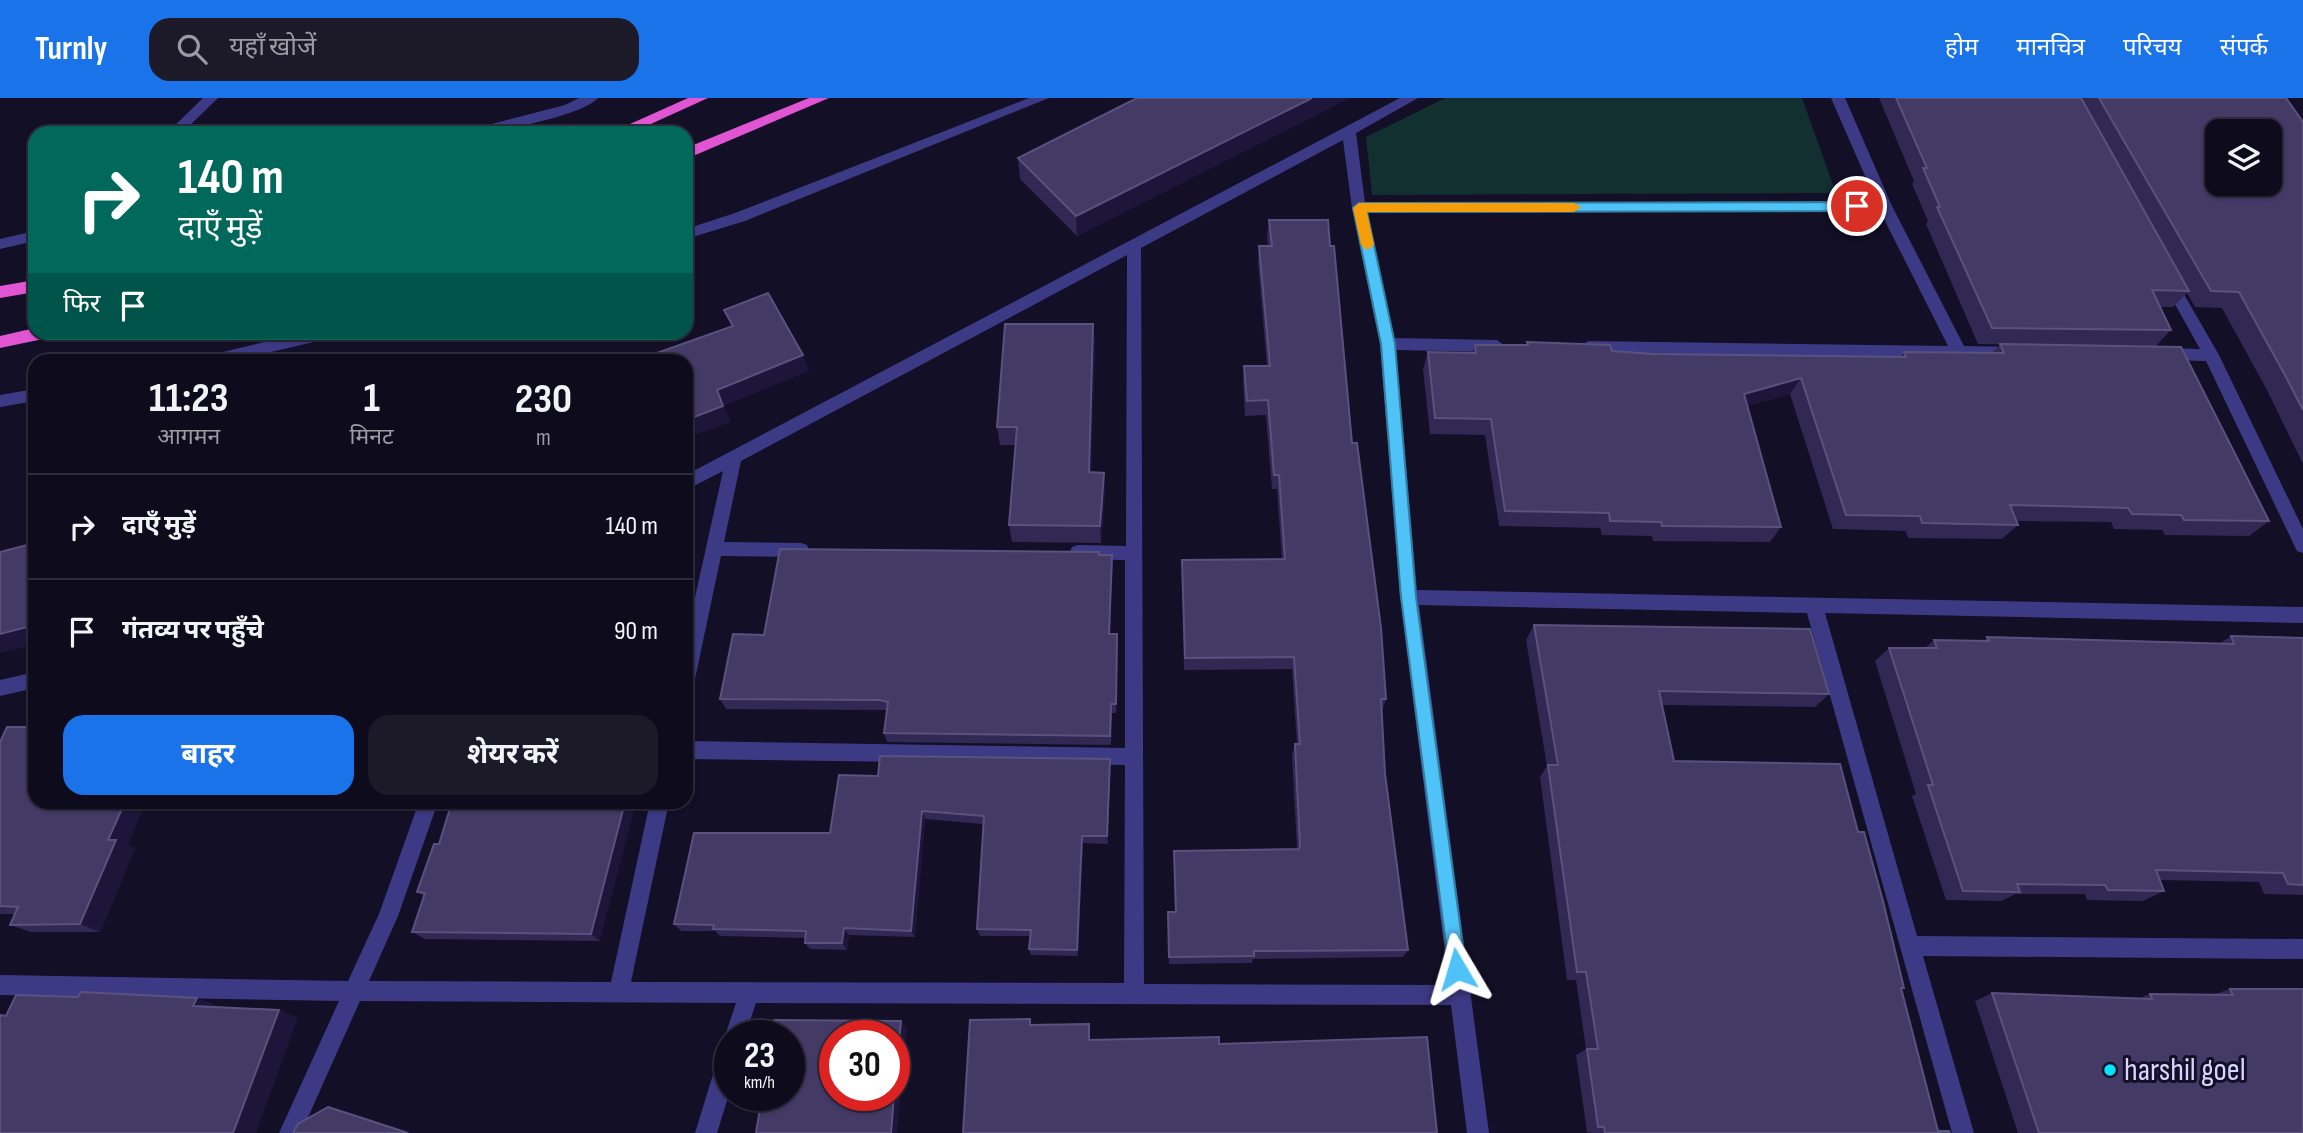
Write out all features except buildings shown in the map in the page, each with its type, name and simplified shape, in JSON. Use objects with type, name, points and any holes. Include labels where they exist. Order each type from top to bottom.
[{"type":"highway","points":[[634,126],[702,98]]},
{"type":"highway","points":[[693,150],[821,98]]},
{"type":"highway","points":[[0,292],[28,287]]},
{"type":"highway","points":[[0,342],[28,337]]},
{"type":"street","points":[[181,126],[211,98]]},
{"type":"street","points":[[500,126],[569,108],[591,98]]},
{"type":"street","points":[[693,232],[740,217],[1042,98]]},
{"type":"street","points":[[693,479],[1411,98]]},
{"type":"street","points":[[1839,98],[1885,206],[1959,352]]},
{"type":"street","points":[[1349,131],[1359,208],[1388,344],[1409,597],[1478,1133]]},
{"type":"street","points":[[1359,208],[1885,206]]},
{"type":"street","points":[[0,244],[28,238]]},
{"type":"street","points":[[1134,245],[1134,994]]},
{"type":"street","points":[[2158,262],[2211,355],[2303,546]]},
{"type":"street","points":[[240,354],[298,340]]},
{"type":"street","points":[[1388,344],[1514,346]]},
{"type":"street","points":[[1569,347],[2029,353]]},
{"type":"street","points":[[2141,354],[2211,355]]},
{"type":"street","points":[[0,401],[28,396]]},
{"type":"street","points":[[693,647],[734,458]]},
{"type":"street","points":[[714,550],[812,550]]},
{"type":"street","points":[[1064,552],[1134,553]]},
{"type":"street","points":[[1409,597],[2303,615]]},
{"type":"street","points":[[1814,605],[1963,1133]]},
{"type":"street","points":[[0,688],[28,682]]},
{"type":"street","points":[[693,750],[1134,757]]},
{"type":"street","points":[[290,1133],[388,916],[426,809]]},
{"type":"street","points":[[619,992],[658,809]]},
{"type":"street","points":[[1911,946],[2303,949]]},
{"type":"street","points":[[0,985],[354,991],[1461,995]]},
{"type":"street","points":[[741,1020],[749,993]]},
{"type":"street","points":[[706,1133],[714,1107]]},
{"type":"green space","points":[[1445,98],[1802,98],[1836,193],[1372,195],[1366,137]]},
{"type":"slow traffic","points":[[1367,245],[1359,208],[1574,207]]},
{"type":"place","name":"harshil goel","points":[[2110,1070]]},
{"type":"route","points":[[1457,969],[1409,597],[1388,344],[1359,208],[1857,206]]}]
